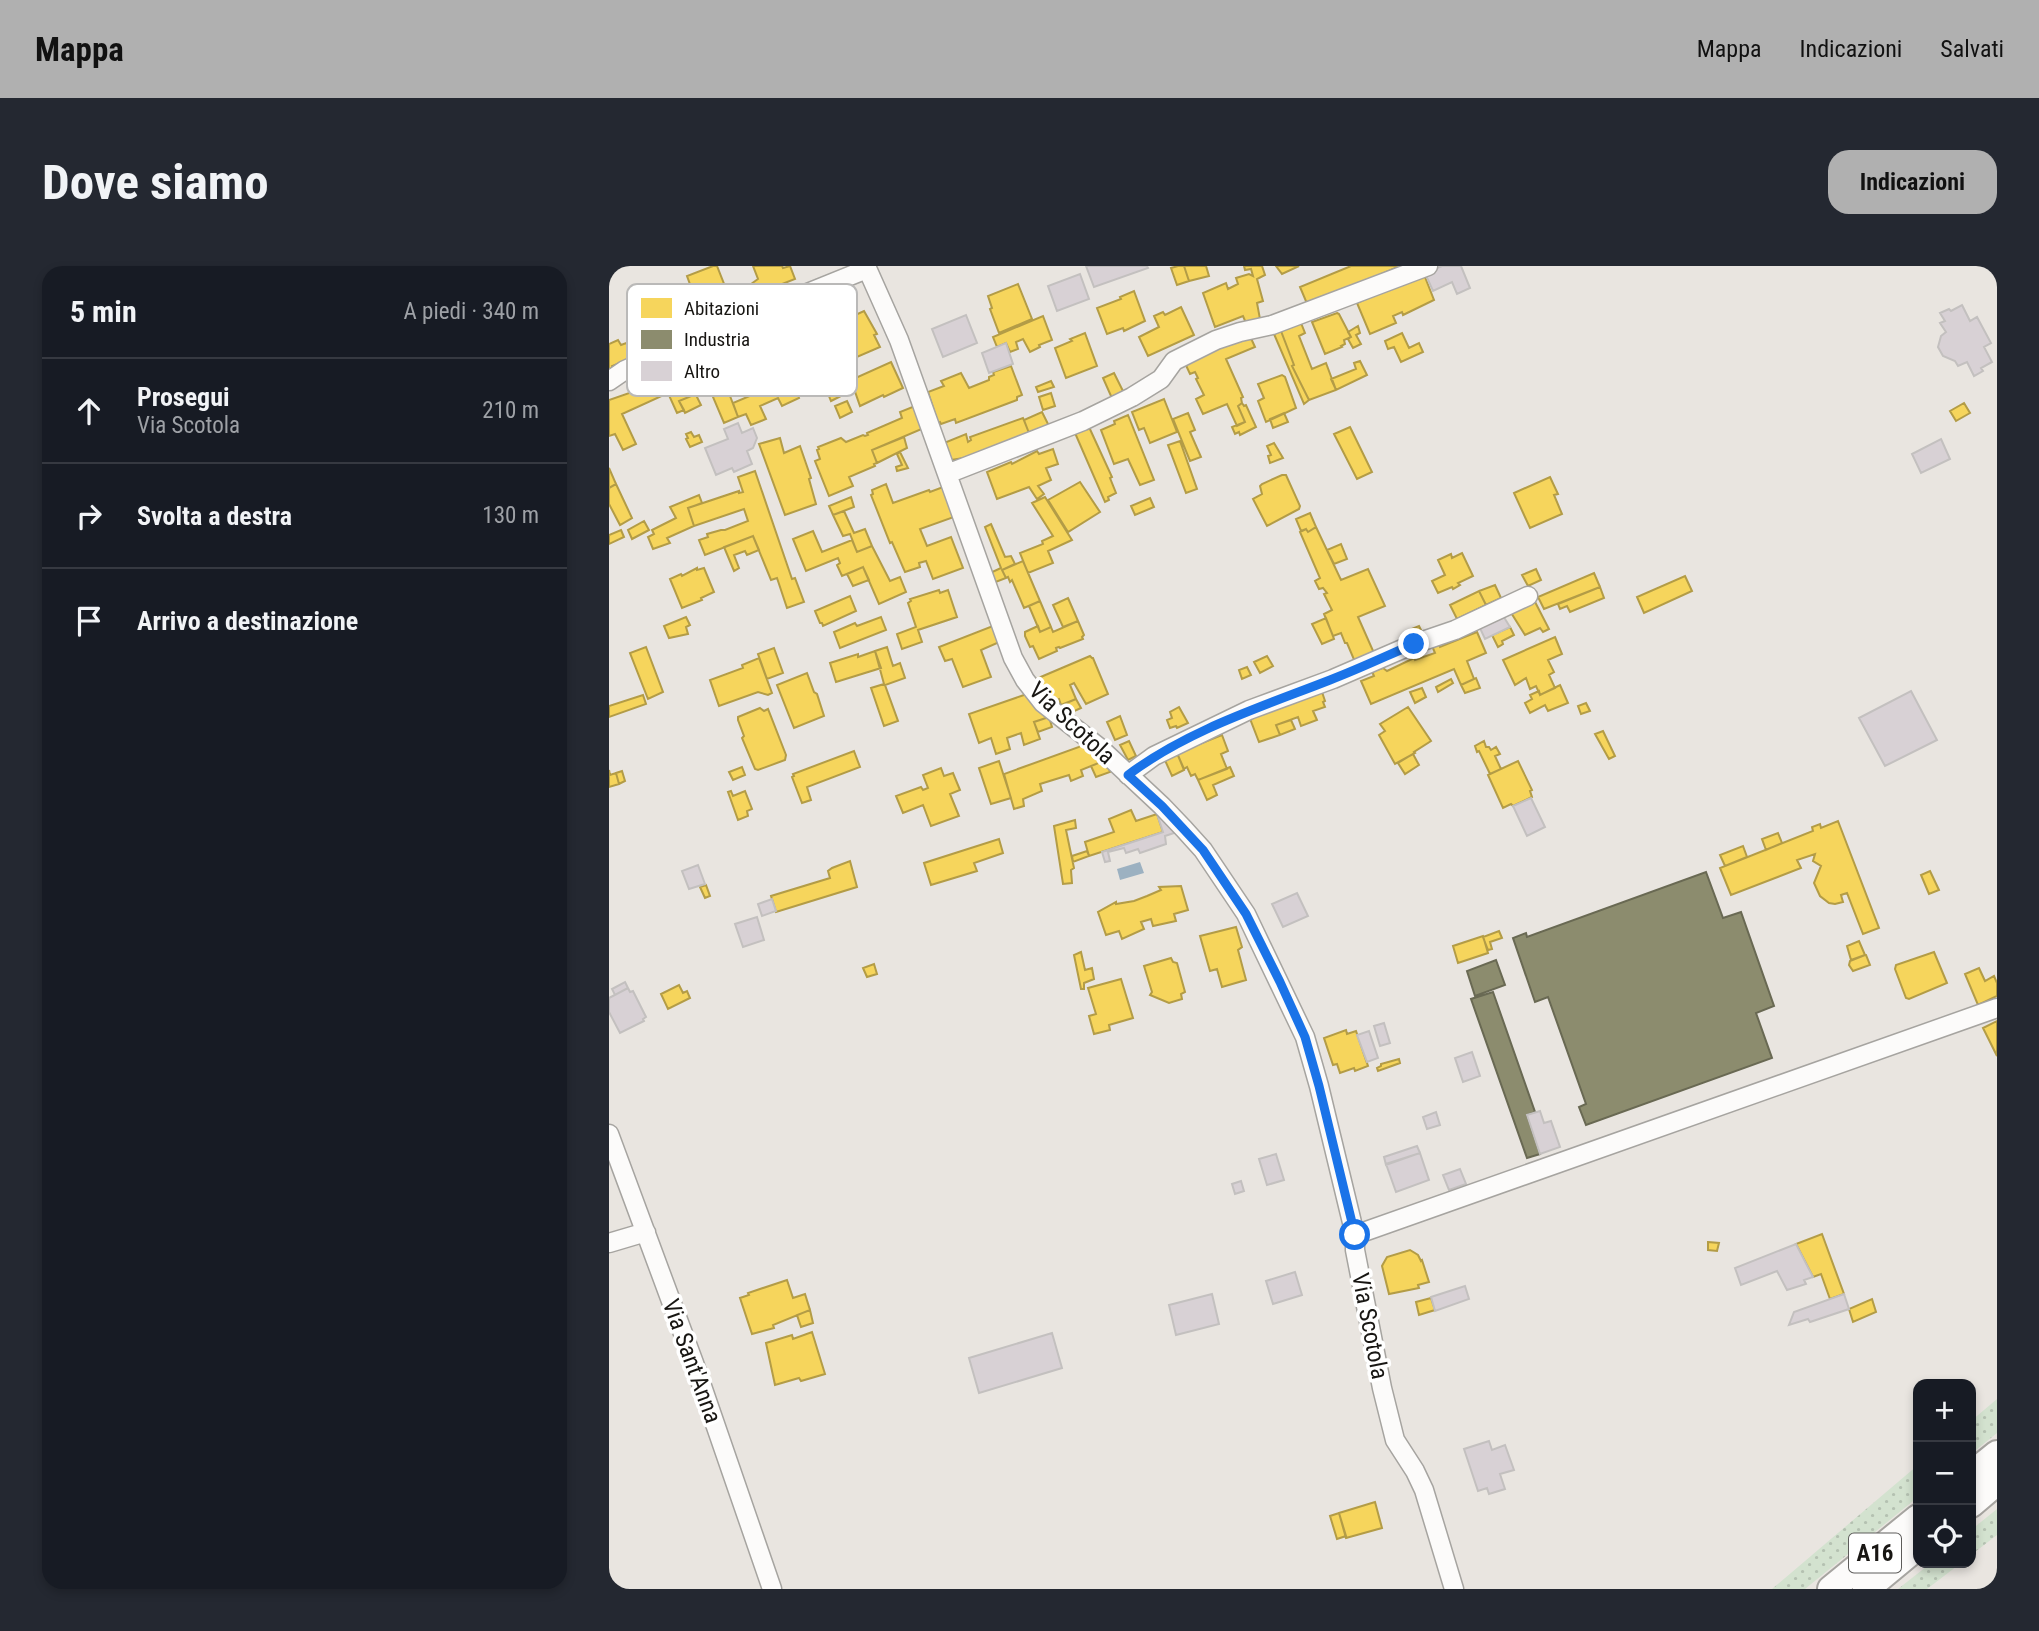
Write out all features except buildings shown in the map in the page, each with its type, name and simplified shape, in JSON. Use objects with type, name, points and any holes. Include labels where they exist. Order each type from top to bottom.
[{"type":"highway","points":[[1976,1471],[1997,1454]]},
{"type":"highway","points":[[1976,1500],[1997,1482]]},
{"type":"highway","name":"A16","points":[[1831,1589],[1913,1522]]},
{"type":"highway","name":"A16","points":[[1866,1589],[1913,1550]]},
{"type":"street","points":[[947,474],[1083,421],[1132,397],[1161,379],[1174,361],[1216,340],[1272,325],[1428,266]]},
{"type":"street","points":[[826,284],[867,267]]},
{"type":"street","name":"Via Scotola","points":[[867,267],[899,340],[1013,658],[1025,680],[1044,703],[1100,748],[1162,806],[1203,850],[1246,914],[1305,1037],[1355,1235],[1355,1250],[1395,1440],[1424,1490],[1454,1589]]},
{"type":"street","points":[[609,381],[627,369]]},
{"type":"street","points":[[1128,775],[1154,756],[1249,710],[1455,630],[1528,596]]},
{"type":"street","points":[[1355,1235],[1997,1008]]},
{"type":"street","name":"Via Sant'Anna","points":[[610,1139],[646,1232],[772,1589]]},
{"type":"street","points":[[609,1243],[646,1232]]},
{"type":"green space","points":[[1997,1399],[1997,1433],[1976,1450],[1976,1442],[1976,1417]]},
{"type":"green space","points":[[1913,1469],[1913,1501],[1805,1589],[1772,1589]]},
{"type":"green space","points":[[1997,1509],[1997,1535],[1976,1551],[1976,1526]]},
{"type":"green space","points":[[1925,1568],[1954,1568],[1927,1589],[1898,1589]]},
{"type":"water","points":[[1140,862],[1144,873],[1120,880],[1117,869]]},
{"type":"route","points":[[1355,1235],[1305,1037],[1280,982],[1246,914],[1203,850],[1162,806],[1128,775],[1154,756],[1180,742],[1249,710],[1333,679],[1414,644]]}]
